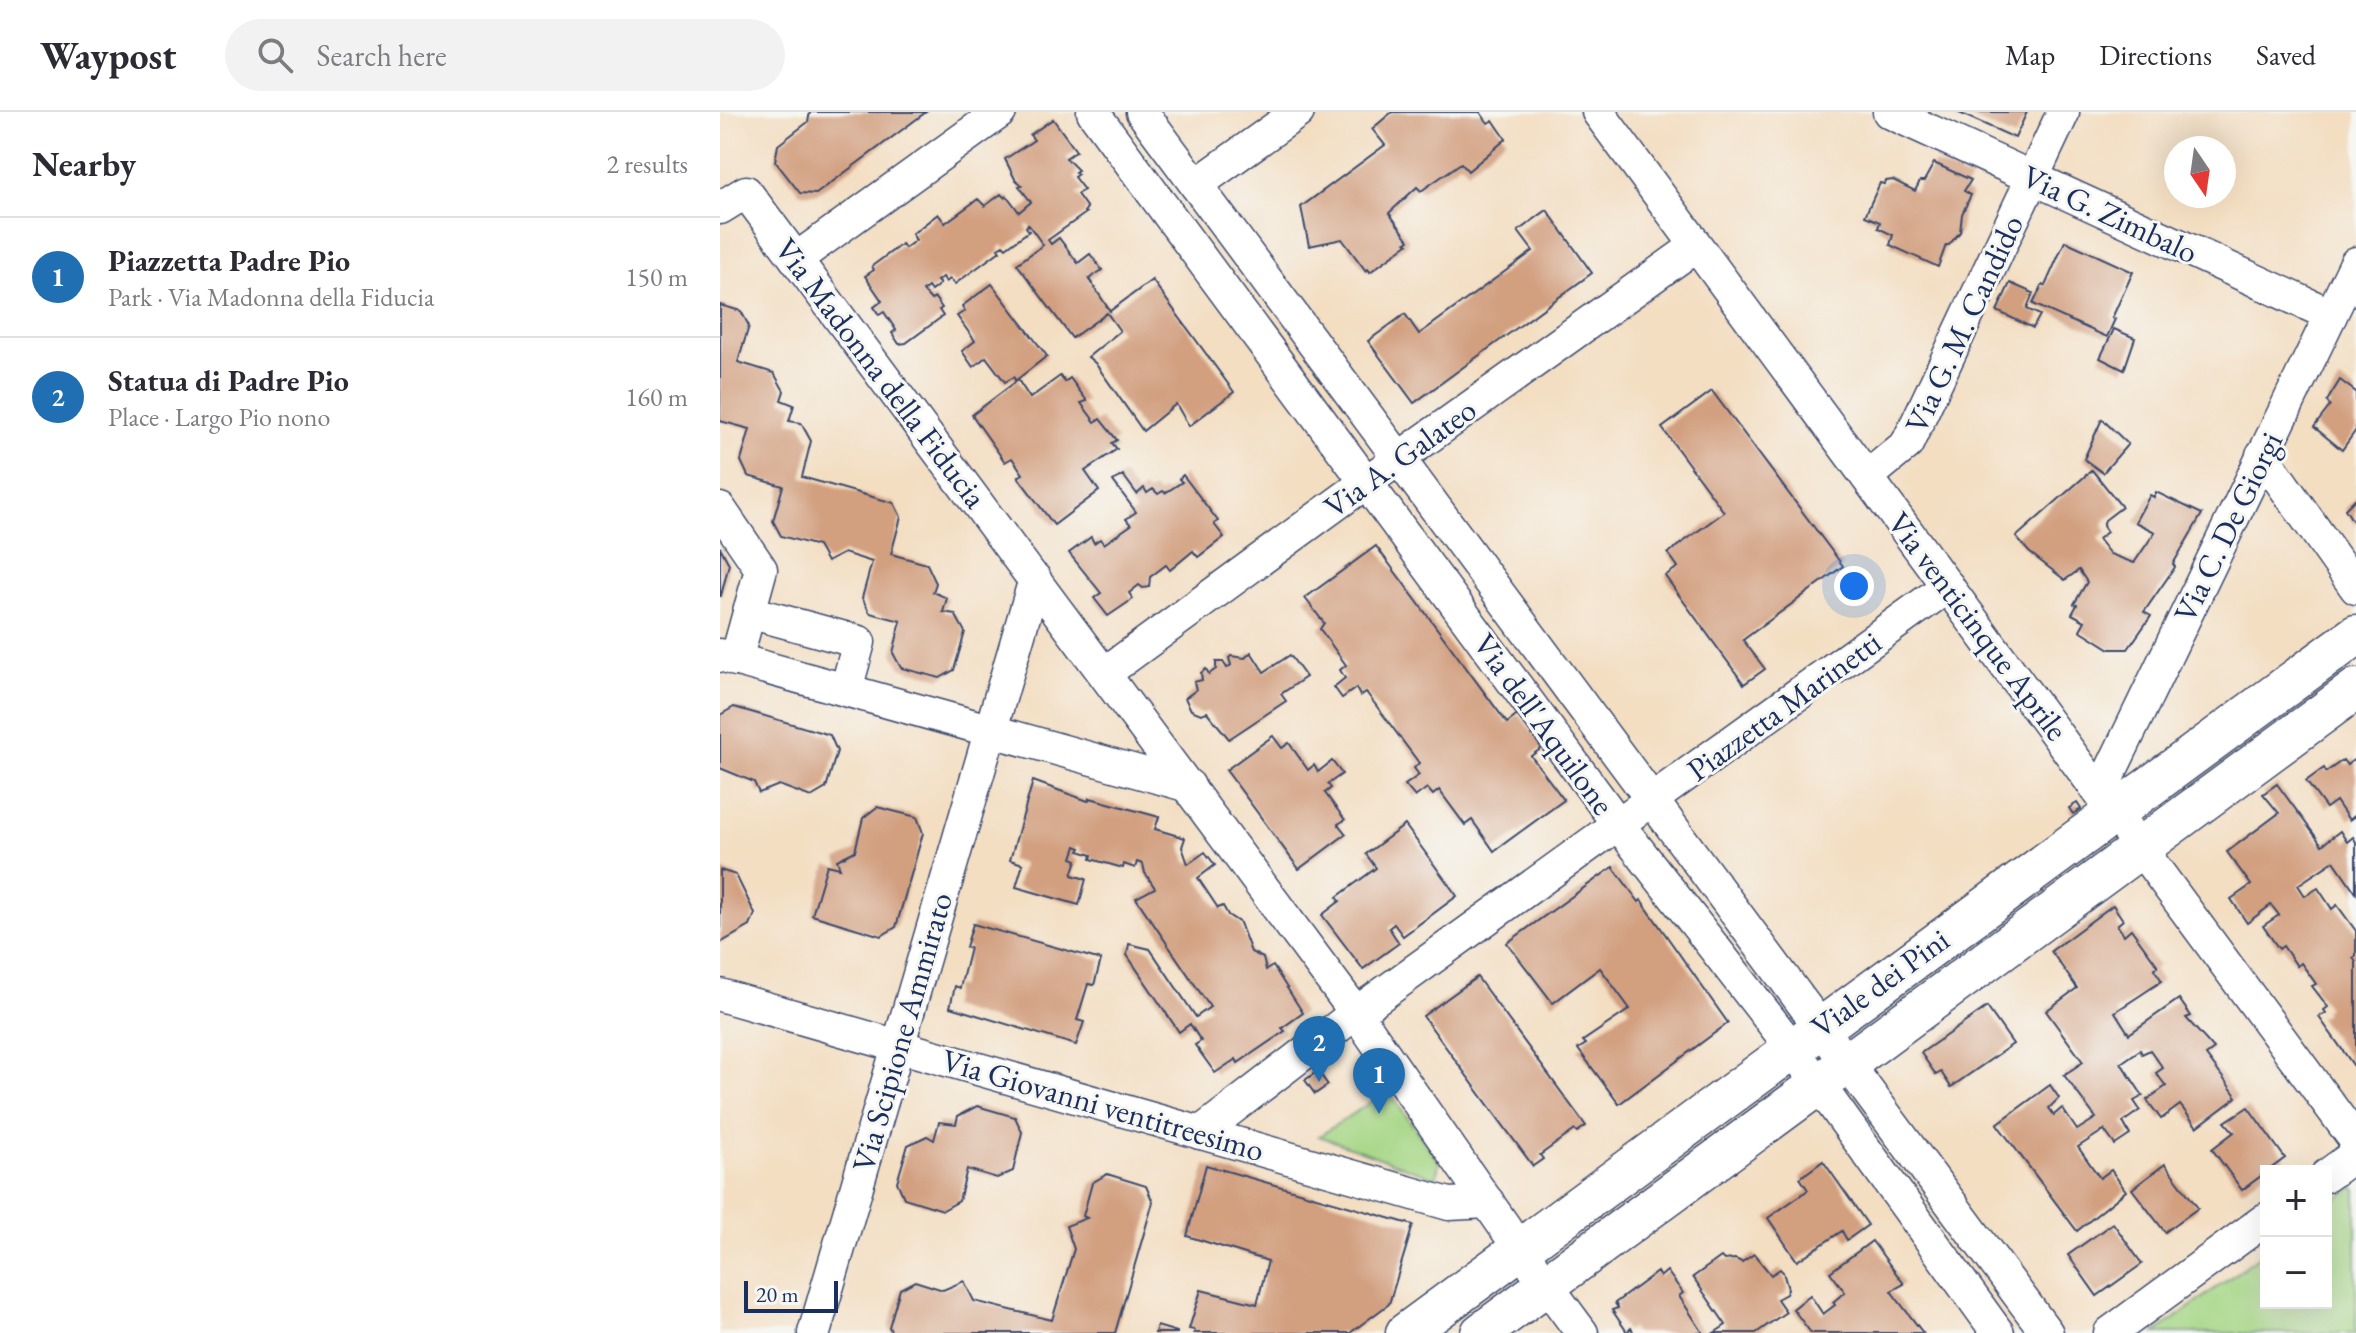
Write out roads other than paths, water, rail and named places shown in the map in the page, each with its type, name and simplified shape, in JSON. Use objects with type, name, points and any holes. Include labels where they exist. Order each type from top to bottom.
[{"type":"street","points":[[796,259],[1000,112]]},
{"type":"street","name":"Via dell'Aquilone","points":[[1093,112],[1618,824],[1807,1037]]},
{"type":"street","name":"Via dell'Aquilone","points":[[1142,112],[1653,801],[1998,1333]]},
{"type":"street","points":[[1196,185],[1298,112]]},
{"type":"street","name":"Via venticinque Aprile","points":[[1598,112],[2356,1141]]},
{"type":"street","name":"Via G. Zimbalo","points":[[1889,112],[2331,315]]},
{"type":"street","name":"Via G. M. Candido","points":[[1867,477],[1907,444],[2063,113]]},
{"type":"street","name":"Via Madonna della Fiducia","points":[[720,208],[746,192],[1189,786]]},
{"type":"street","name":"Via A. Galateo","points":[[1105,673],[1696,246]]},
{"type":"street","name":"Via C. De Giorgi","points":[[2108,801],[2262,455],[2356,263]]},
{"type":"street","points":[[2262,455],[2356,588]]},
{"type":"street","points":[[720,509],[761,569],[749,612],[728,657],[1189,786],[1356,1013],[1582,1333]]},
{"type":"street","name":"Via Scipione Ammirato","points":[[814,1333],[1035,579]]},
{"type":"street","name":"Piazzetta Marinetti","points":[[1200,1133],[1356,1013],[1948,586]]},
{"type":"street","points":[[749,612],[859,642],[846,690]]},
{"type":"street","name":"Viale dei Pini","points":[[1406,1333],[1807,1037],[2108,801],[2356,635]]},
{"type":"street","name":"Viale dei Pini","points":[[1481,1333],[2356,689]]},
{"type":"street","name":"Via Giovanni ventitreesimo","points":[[720,995],[1449,1204],[1488,1202]]},
{"type":"street","name":"Via dell'Aquilone","points":[[1832,1073],[2047,1333]]},
{"type":"street","points":[[2332,1172],[2356,1154]]},
{"type":"street","points":[[2110,1333],[2260,1223]]},
{"type":"place","name":"Statua di Padre Pio","points":[[1319,1082]]},
{"type":"place","name":"Piazzetta Padre Pio","points":[[1379,1114]]}]
